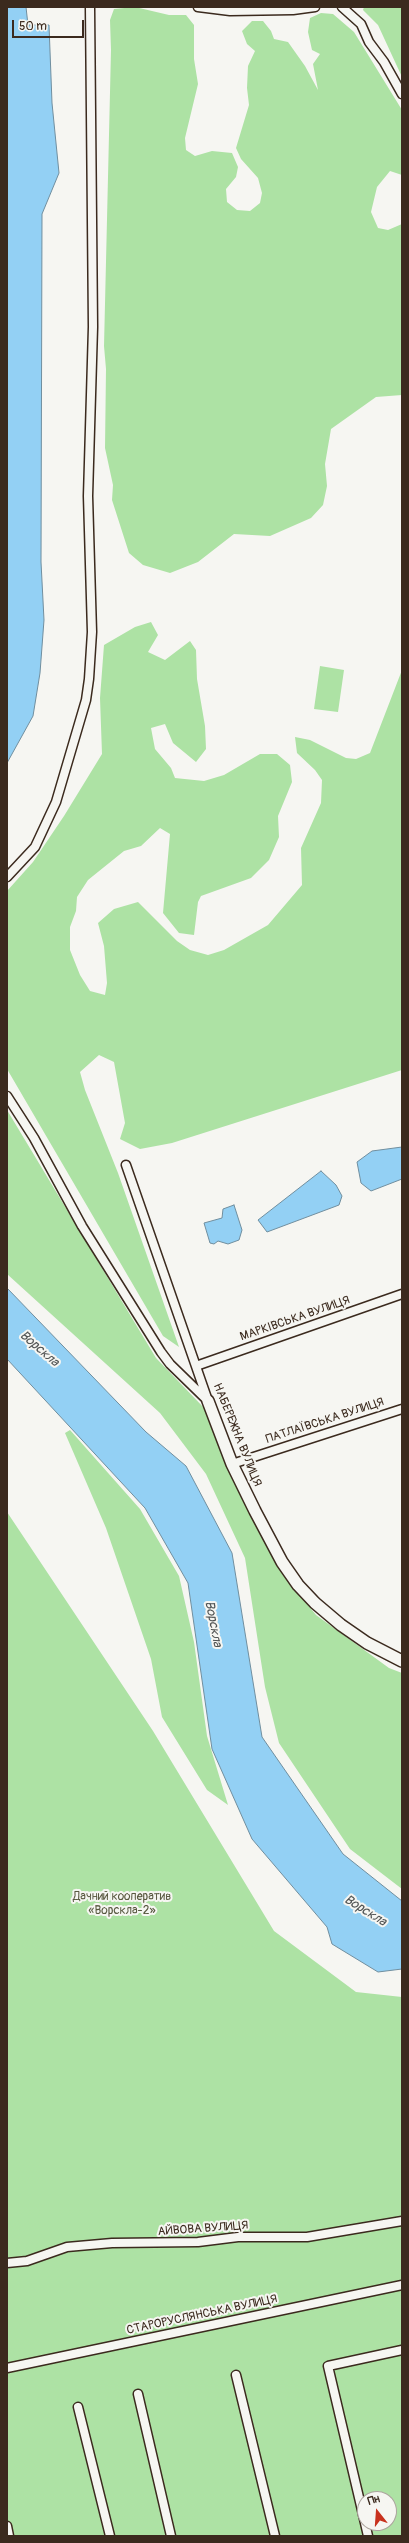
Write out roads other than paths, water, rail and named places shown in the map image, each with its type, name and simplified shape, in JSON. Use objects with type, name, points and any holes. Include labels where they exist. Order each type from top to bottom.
[{"type":"street","points":[[7,877],[35,847],[56,802],[86,700],[89,679],[92,632],[88,496],[93,327],[90,7]]},
{"type":"street","points":[[198,7],[230,11],[293,10],[315,7]]},
{"type":"street","points":[[342,7],[361,24],[369,42],[384,62],[402,94]]},
{"type":"street","points":[[7,1096],[34,1138],[82,1226],[161,1352],[170,1364],[208,1401]]},
{"type":"street","name":"НАБЕРЕЖНА ВУЛИЦЯ","points":[[126,1165],[208,1401],[232,1464],[272,1544],[298,1584],[315,1603],[341,1625],[367,1643],[402,1661]]},
{"type":"street","name":"МАРКІВСЬКА ВУЛИЦЯ","points":[[196,1366],[402,1294]]},
{"type":"street","name":"ПАТЛАЇВСЬКА ВУЛИЦЯ","points":[[232,1464],[402,1409]]},
{"type":"street","name":"АЙВОВА ВУЛИЦЯ","points":[[7,2263],[27,2261],[67,2247],[112,2243],[198,2242],[238,2237],[308,2236],[402,2221]]},
{"type":"street","name":"СТАРОРУСЛЯНСЬКА ВУЛИЦЯ","points":[[7,2368],[402,2285]]},
{"type":"street","points":[[357,2491],[328,2366],[402,2350]]},
{"type":"street","points":[[236,2375],[275,2536]]},
{"type":"street","points":[[138,2394],[171,2536]]},
{"type":"street","points":[[78,2407],[110,2536]]},
{"type":"street","points":[[7,2526],[9,2536]]},
{"type":"water","points":[[7,7],[26,7],[28,25],[49,25],[52,103],[59,173],[42,214],[41,562],[44,620],[40,673],[33,716],[7,763]]},
{"type":"water","points":[[402,1147],[402,1179],[371,1191],[361,1183],[357,1162],[372,1151]]},
{"type":"water","points":[[321,1171],[336,1185],[342,1196],[339,1205],[267,1232],[258,1220]]},
{"type":"water","points":[[234,1205],[242,1230],[239,1240],[228,1244],[218,1241],[214,1244],[210,1243],[204,1223],[222,1218],[223,1209]]},
{"type":"water","name":"Ворскла","points":[[7,1288],[146,1432],[186,1466],[232,1553],[262,1737],[343,1854],[402,1901],[402,1969],[378,1972],[332,1944],[327,1927],[252,1839],[212,1749],[188,1583],[145,1508],[7,1359]]},
{"type":"park label","name":"Дачний кооператив «Ворскла-2»","points":[[122,1904]]}]
